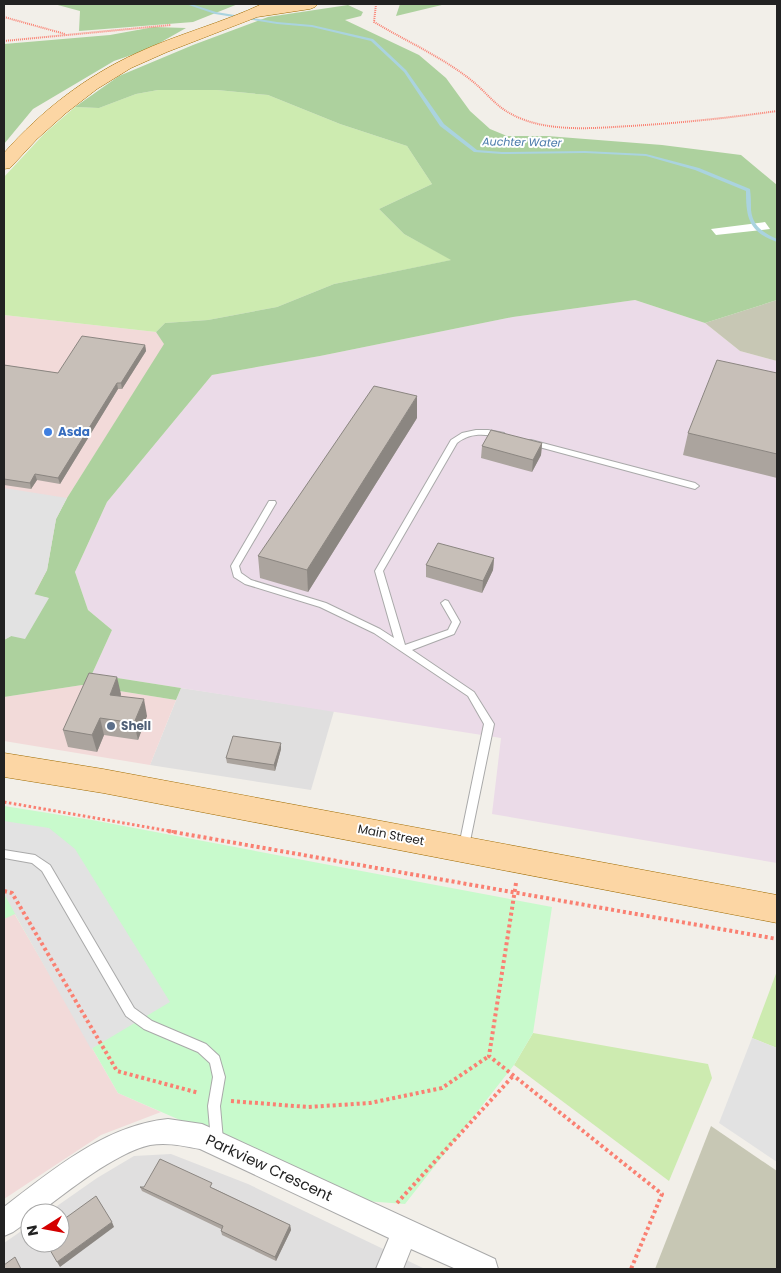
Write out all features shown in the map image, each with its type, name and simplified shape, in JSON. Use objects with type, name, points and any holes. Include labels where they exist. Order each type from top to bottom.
[{"type":"main road","points":[[4,164],[23,142],[80,91],[126,64],[254,14],[274,4]]},
{"type":"main road","points":[[254,14],[310,4]]},
{"type":"main road","name":"Main Street","points":[[4,765],[103,781],[777,908]]},
{"type":"street","name":"Parkview Crescent","points":[[4,1223],[85,1164],[139,1135],[167,1130],[202,1137],[486,1269]]},
{"type":"street","points":[[389,1269],[406,1232]]},
{"type":"lane","points":[[402,647],[379,570],[454,442],[462,434],[475,432],[509,437]]},
{"type":"lane","points":[[518,439],[695,486]]},
{"type":"lane","points":[[272,502],[235,566],[237,575],[248,582],[323,605],[377,631],[471,694],[490,724],[463,849]]},
{"type":"lane","points":[[402,647],[451,632],[456,622],[445,603]]},
{"type":"lane","points":[[4,854],[35,859],[46,868],[130,1012],[148,1025],[202,1048],[215,1060],[219,1077],[214,1106],[217,1144]]},
{"type":"path","points":[[376,4],[374,22],[445,63],[472,82],[492,102],[506,112],[523,120],[552,126],[593,128],[706,121],[777,111]]},
{"type":"path","points":[[4,17],[68,35]]},
{"type":"path","points":[[4,41],[188,23],[216,28]]},
{"type":"path","points":[[4,808],[5,802],[777,939]]},
{"type":"path","points":[[520,860],[490,1056],[662,1194],[632,1269]]},
{"type":"path","points":[[381,1220],[514,1076]]},
{"type":"shaded area","points":[[635,300],[705,323],[740,351],[777,361],[777,863],[492,814],[501,738],[92,674],[112,630],[88,610],[75,572],[107,502],[212,375],[320,356],[513,317]]},
{"type":"shaded area","points":[[777,300],[777,361],[740,351],[705,323]]},
{"type":"shaded area","points":[[4,315],[156,332],[165,344],[67,498],[56,519],[47,570],[25,639],[11,636],[4,640]]},
{"type":"shaded area","points":[[4,488],[67,498],[56,519],[47,570],[34,594],[49,598],[25,639],[11,636],[4,640]]},
{"type":"shaded area","points":[[82,685],[176,700],[150,765],[4,741],[4,697]]},
{"type":"shaded area","points":[[181,688],[334,711],[311,790],[150,765]]},
{"type":"shaded area","points":[[4,821],[49,828],[75,849],[170,1002],[91,1049],[4,894]]},
{"type":"shaded area","points":[[14,913],[118,1093],[161,1112],[101,1135],[4,1199],[4,919]]},
{"type":"shaded area","points":[[752,1038],[777,1048],[777,1162],[719,1123]]},
{"type":"shaded area","points":[[711,1126],[777,1171],[777,1269],[655,1269]]},
{"type":"shaded area","points":[[171,1154],[248,1184],[425,1269],[4,1269],[4,1243],[20,1232],[20,1253],[70,1253],[70,1203],[61,1203],[97,1178],[134,1156]]},
{"type":"green space","points":[[54,4],[238,4],[193,22],[79,31],[80,11]]},
{"type":"green space","points":[[400,4],[446,4],[396,16]]},
{"type":"green space","points":[[348,5],[363,12],[361,16],[345,20],[419,55],[446,78],[470,111],[490,129],[507,136],[547,136],[662,145],[741,155],[777,185],[777,300],[705,323],[635,300],[513,317],[320,356],[212,375],[107,502],[75,572],[88,610],[112,630],[92,674],[181,688],[176,700],[82,685],[4,697],[4,640],[11,636],[48,598],[34,595],[47,570],[56,519],[67,498],[164,344],[156,332],[165,323],[208,320],[277,307],[334,284],[451,260],[404,234],[379,209],[432,184],[407,146],[340,124],[268,95],[217,90],[158,90],[136,94],[99,108],[75,107],[119,76],[193,45],[268,17]]},
{"type":"green space","points":[[154,27],[186,28],[149,49],[114,61],[33,109],[4,144],[4,44],[110,35]]},
{"type":"green space","points":[[158,90],[217,90],[268,95],[340,124],[407,146],[432,184],[379,209],[404,234],[452,260],[334,284],[277,307],[208,320],[165,323],[156,332],[4,315],[4,177],[44,134],[75,107],[99,108],[136,94]]},
{"type":"green space","points":[[4,806],[92,820],[552,907],[533,1033],[514,1065],[405,1204],[365,1201],[118,1093],[15,914],[4,919]]},
{"type":"green space","points":[[777,971],[777,1048],[752,1038]]},
{"type":"green space","points":[[533,1033],[708,1064],[712,1078],[669,1181],[514,1065]]},
{"type":"pier","points":[[765,222],[770,229],[716,235],[711,229]]},
{"type":"building","name":"Asda","points":[[82,336],[145,345],[121,383],[117,383],[58,478],[35,474],[30,483],[4,479],[4,365],[58,373]]},
{"type":"building","points":[[717,360],[777,373],[777,454],[688,433]]},
{"type":"building","points":[[374,386],[417,396],[307,570],[258,556]]},
{"type":"building","points":[[491,430],[542,443],[533,460],[482,446]]},
{"type":"building","points":[[438,543],[494,558],[483,581],[426,565]]},
{"type":"building","points":[[89,673],[117,677],[110,695],[144,699],[134,723],[100,718],[92,735],[63,730]]},
{"type":"building","points":[[233,736],[281,743],[274,765],[226,758]]},
{"type":"building","points":[[160,1159],[212,1183],[210,1187],[290,1225],[275,1257],[221,1231],[223,1226],[140,1187],[144,1187]]},
{"type":"building","points":[[96,1196],[112,1222],[70,1253],[70,1215]]},
{"type":"building","points":[[52,1253],[69,1253],[57,1262]]},
{"type":"building","points":[[15,1257],[21,1269],[4,1269],[4,1265]]},
{"type":"waterway","name":"Auchter Water","points":[[188,4],[215,13],[277,23],[312,26],[372,40],[405,71],[442,125],[476,151],[502,153],[585,152],[646,155],[697,169],[748,190],[752,222],[760,231],[777,241]]},
{"type":"place","name":"Asda","points":[[48,432]]},
{"type":"place","name":"Shell","points":[[111,726]]}]
